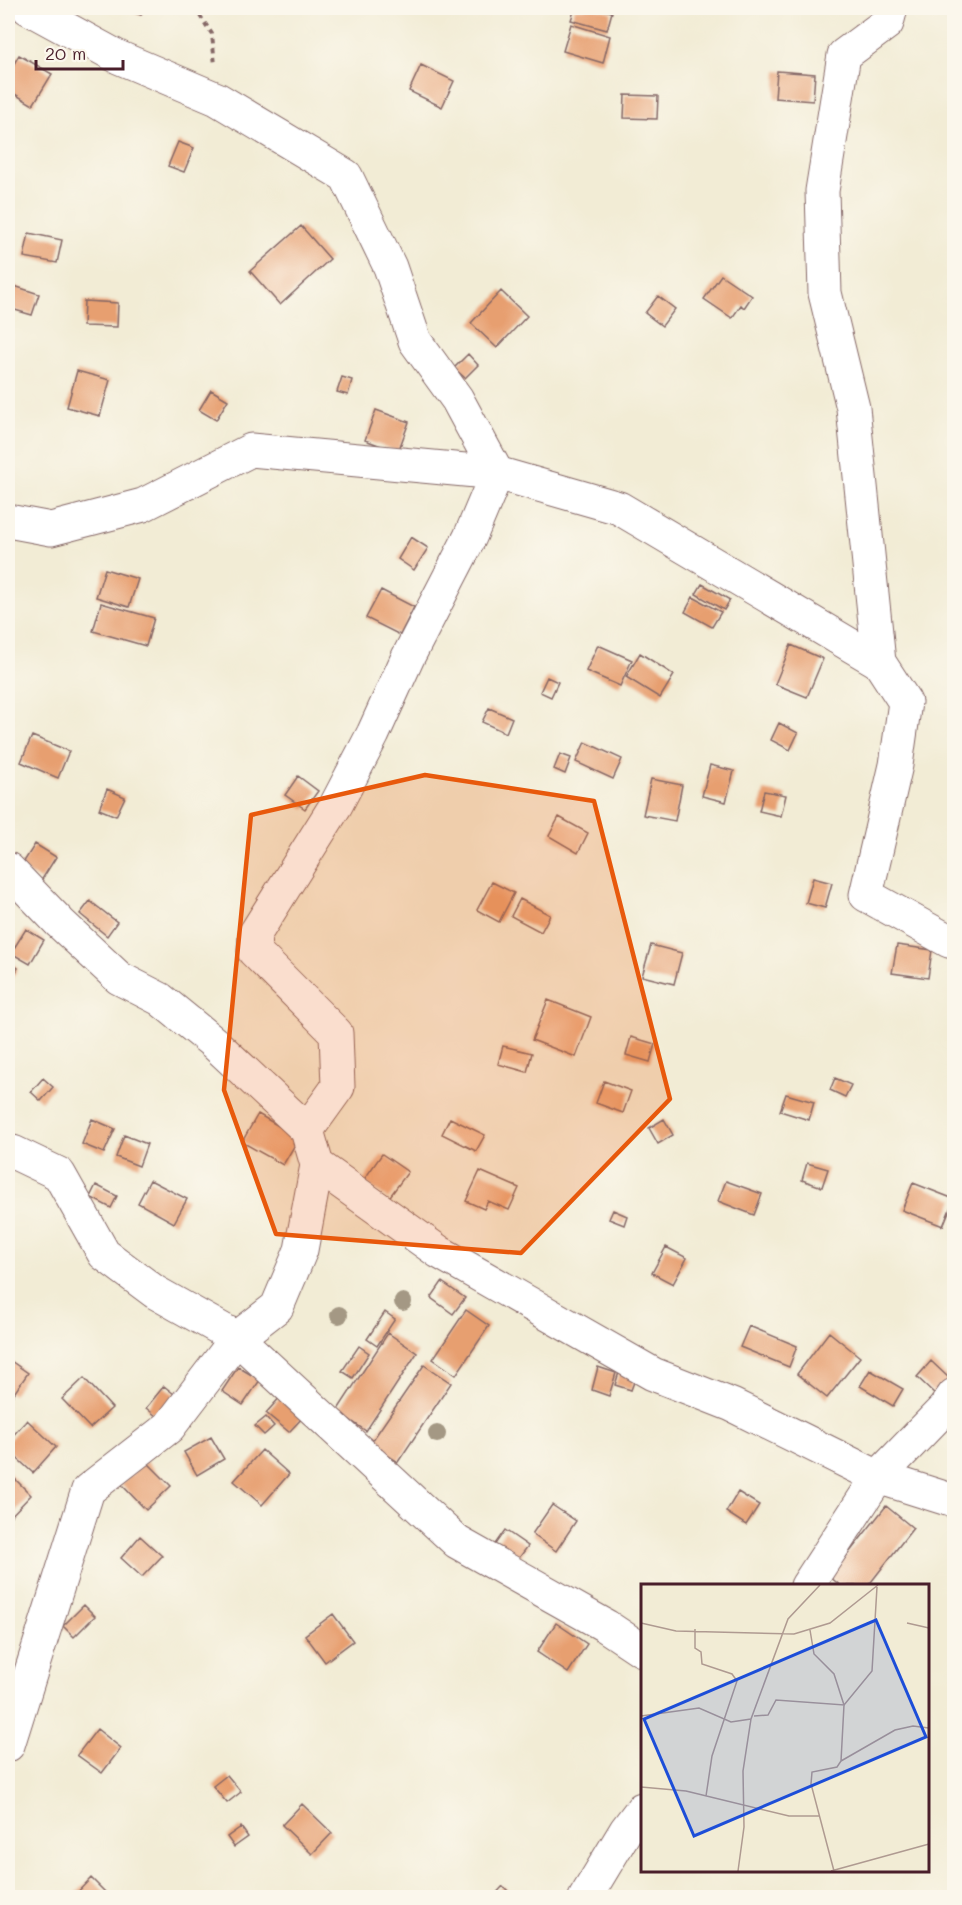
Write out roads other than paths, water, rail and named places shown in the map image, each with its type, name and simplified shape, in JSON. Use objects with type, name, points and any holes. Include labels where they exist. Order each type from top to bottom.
[{"type":"street","points":[[28,8],[118,57],[217,99],[345,176],[390,267],[415,341],[457,399],[497,473]]},
{"type":"street","points":[[879,662],[853,408],[825,293],[822,191],[844,55],[887,23],[891,8]]},
{"type":"street","points":[[8,520],[51,529],[143,505],[250,450],[497,473],[619,508],[879,662],[905,702],[896,765],[866,894],[954,942]]},
{"type":"street","points":[[307,1130],[338,1087],[336,1033],[254,951],[255,934],[336,805],[470,537],[497,473]]},
{"type":"street","points":[[8,869],[60,923],[119,978],[160,999],[214,1043],[307,1130],[317,1165],[302,1250],[278,1307],[237,1338],[170,1427],[88,1490],[8,1745]]},
{"type":"street","points":[[8,1153],[13,1152],[58,1174],[104,1254],[155,1292],[237,1338],[457,1542],[606,1626],[641,1649]]},
{"type":"street","points":[[317,1165],[439,1252],[653,1374],[732,1405],[878,1477],[954,1501]]},
{"type":"street","points":[[808,1584],[878,1477],[944,1409],[954,1395]]},
{"type":"street","points":[[585,1898],[626,1830],[641,1810]]}]
